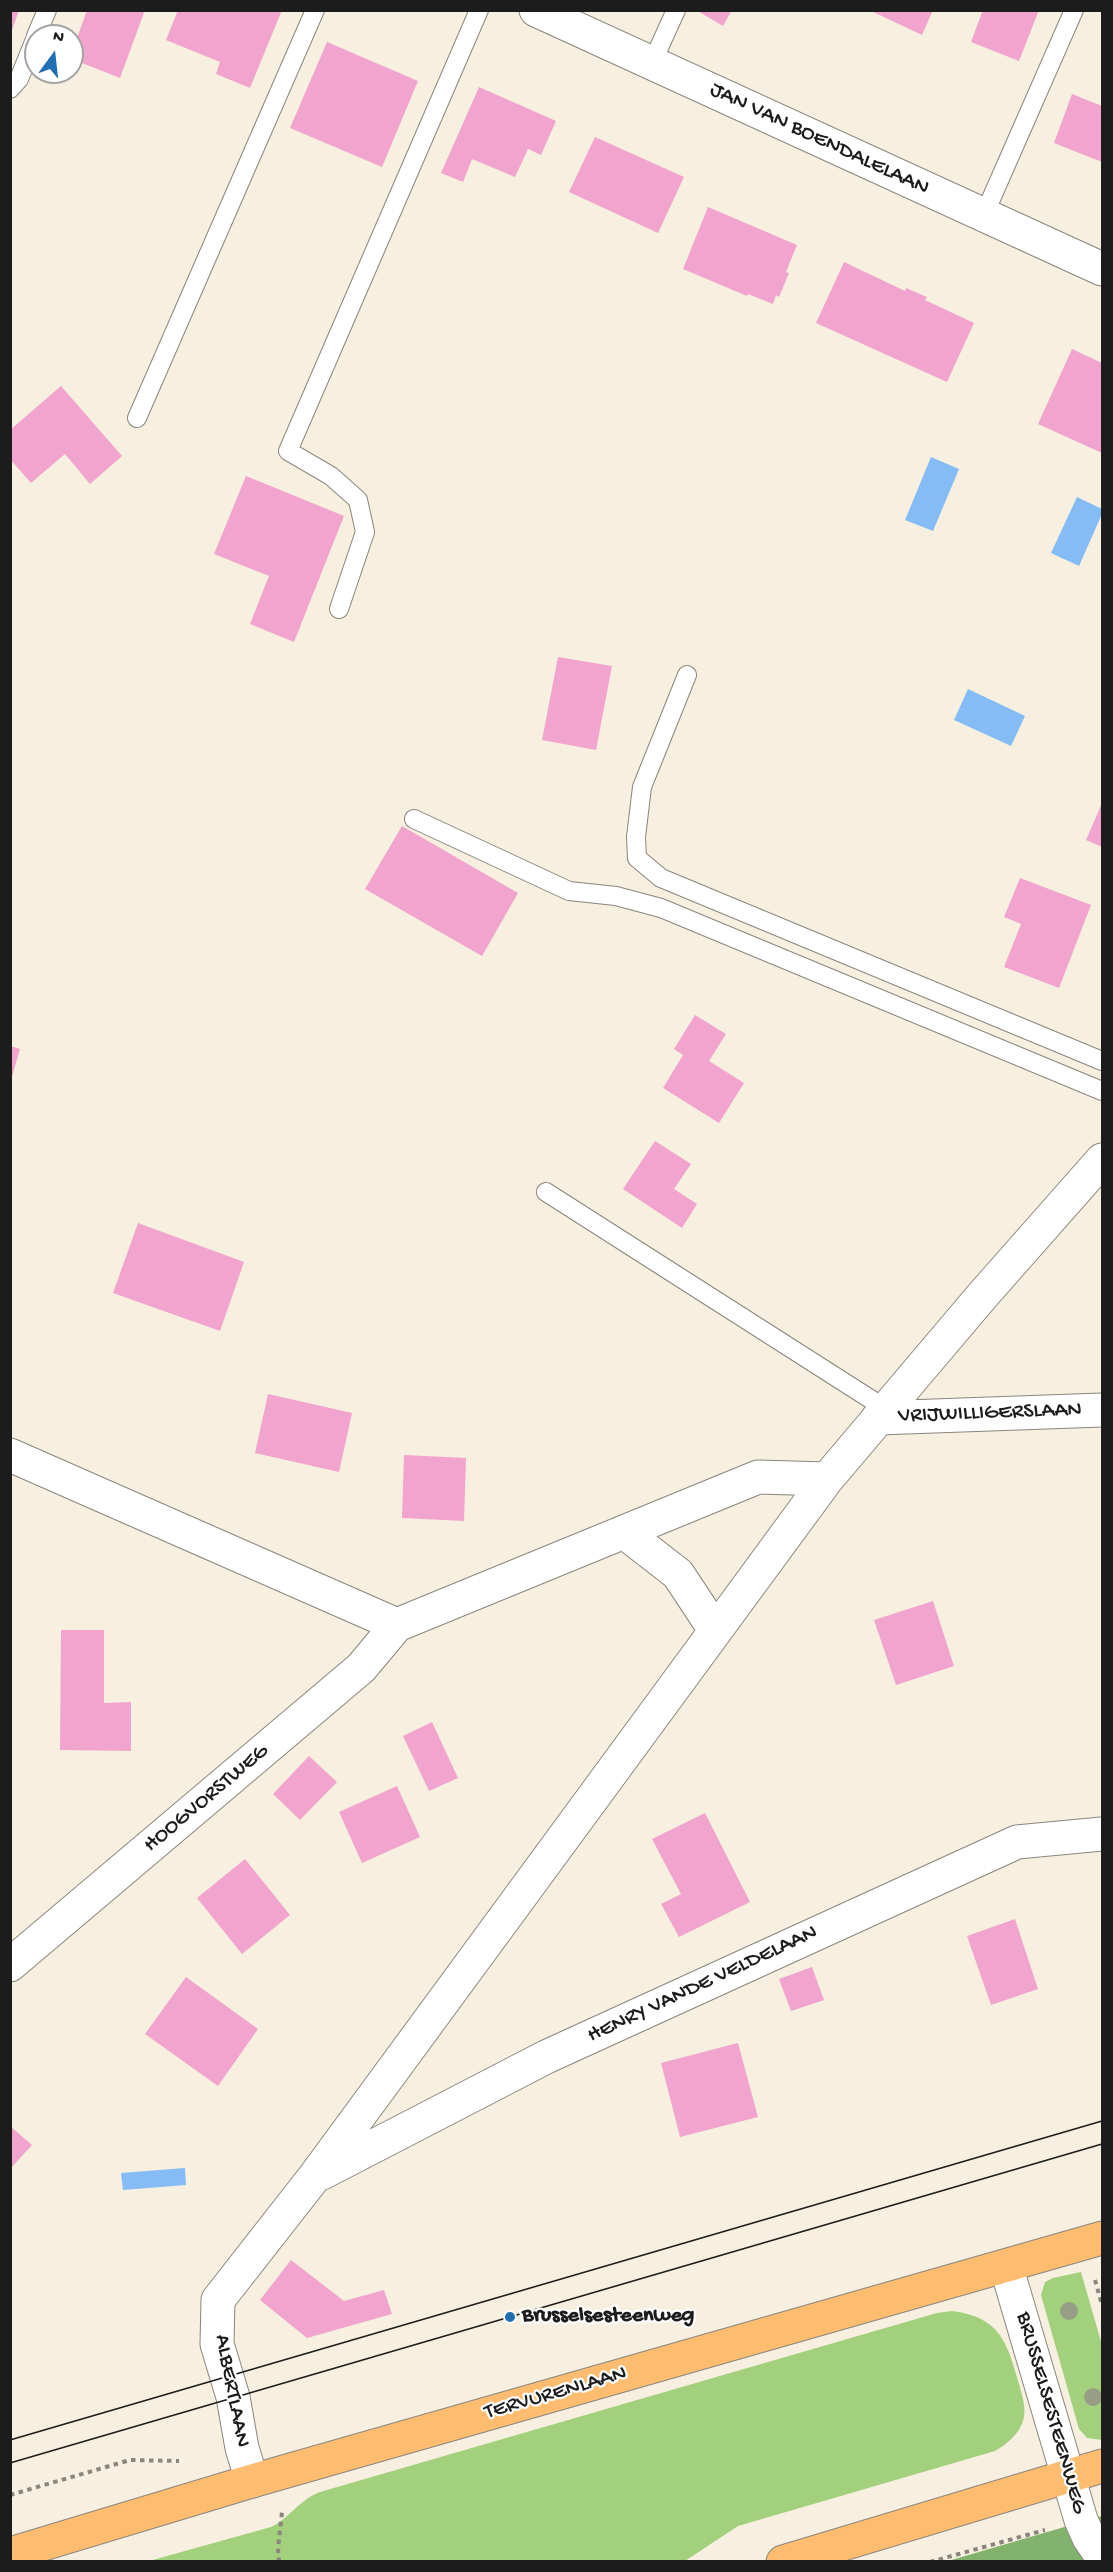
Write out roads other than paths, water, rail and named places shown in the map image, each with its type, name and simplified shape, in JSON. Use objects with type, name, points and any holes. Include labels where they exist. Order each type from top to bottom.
[{"type":"main road","name":"TERVURENLAAN","points":[[10,2554],[252,2481],[1102,2238]]},
{"type":"main road","points":[[783,2562],[1102,2466]]},
{"type":"street","name":"JAN VAN BOENDALELAAN","points":[[536,10],[1102,269]]},
{"type":"street","points":[[315,2176],[827,1479],[982,1296],[1102,1160]]},
{"type":"street","name":"VRIJWILLIGERSLAAN","points":[[882,1413],[1102,1410]]},
{"type":"street","points":[[10,1455],[398,1625]]},
{"type":"street","name":"HOOGVORSTWEG","points":[[10,1965],[361,1668],[398,1625],[758,1477],[827,1479]]},
{"type":"street","points":[[624,1532],[678,1574],[715,1630]]},
{"type":"street","name":"HENRY VANDE VELDELAAN","points":[[315,2176],[546,2057],[1017,1842],[1102,1834]]},
{"type":"street","name":"ALBERTLAAN","points":[[252,2481],[242,2448],[233,2397],[217,2344],[219,2300],[315,2176]]},
{"type":"street","name":"BRUSSELSESTEENWEG","points":[[1006,2266],[1081,2520],[1089,2538],[1102,2557]]},
{"type":"lane","points":[[137,418],[315,10]]},
{"type":"lane","points":[[339,609],[365,532],[358,500],[331,476],[288,451],[479,10]]},
{"type":"lane","points":[[652,63],[676,10]]},
{"type":"lane","points":[[984,215],[1074,10]]},
{"type":"lane","points":[[10,89],[19,80],[24,67]]},
{"type":"lane","points":[[687,675],[642,787],[636,837],[638,858],[661,878],[1102,1061]]},
{"type":"lane","points":[[414,819],[569,891],[616,896],[661,908],[1102,1091]]},
{"type":"lane","points":[[546,1192],[882,1413]]},
{"type":"water","points":[[931,457],[959,469],[933,531],[905,520]]},
{"type":"water","points":[[1077,497],[1102,509],[1102,514],[1079,566],[1051,553]]},
{"type":"water","points":[[968,689],[1025,716],[1011,746],[954,720]]},
{"type":"water","points":[[185,2168],[186,2185],[123,2190],[121,2173]]},
{"type":"tram line","points":[[10,2440],[1102,2121]]},
{"type":"tram line","points":[[10,2463],[1102,2144]]},
{"type":"place","name":"Brusselsesteenweg","points":[[510,2317]]}]
